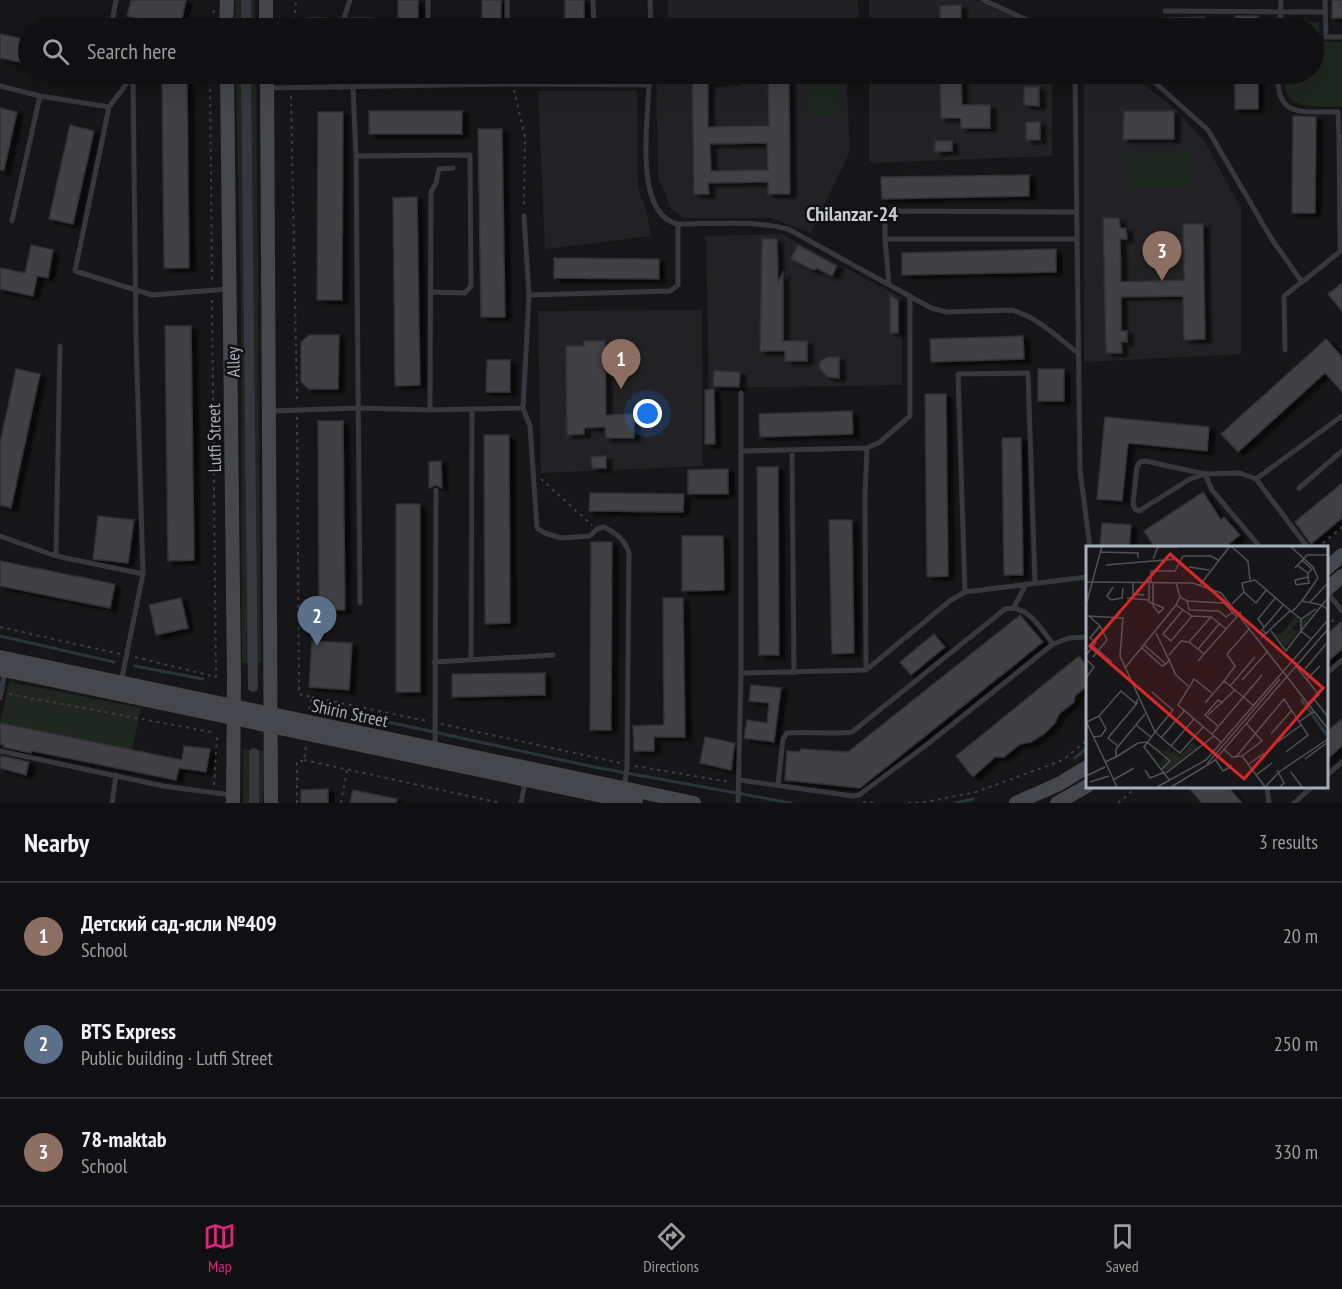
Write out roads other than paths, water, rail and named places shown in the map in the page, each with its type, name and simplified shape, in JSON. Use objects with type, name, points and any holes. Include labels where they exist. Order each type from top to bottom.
[{"type":"main road","points":[[226,18],[227,0]]},
{"type":"main road","points":[[266,0],[266,18]]},
{"type":"main road","name":"Lutfi Street","points":[[227,84],[233,799]]},
{"type":"main road","points":[[267,84],[271,803]]},
{"type":"main road","points":[[1327,569],[1342,555]]},
{"type":"main road","name":"Shirin Street","points":[[0,657],[121,683],[234,713]]},
{"type":"main road","name":"Shirin Street","points":[[3,670],[307,728],[625,783],[694,803]]},
{"type":"main road","name":"Shirin Street","points":[[307,728],[526,780],[636,803]]},
{"type":"main road","points":[[1016,803],[1059,784],[1086,768]]},
{"type":"main road","points":[[1062,802],[1086,787]]},
{"type":"street","points":[[246,0],[246,18]]},
{"type":"street","name":"Alley","points":[[246,84],[253,687]]},
{"type":"street","points":[[254,753],[254,803]]},
{"type":"street","points":[[1059,784],[1062,802]]},
{"type":"lane","points":[[113,17],[116,0]]},
{"type":"lane","points":[[345,18],[350,0]]},
{"type":"lane","points":[[428,0],[429,18]]},
{"type":"lane","points":[[507,0],[507,18]]},
{"type":"lane","points":[[593,0],[594,18]]},
{"type":"lane","points":[[650,0],[651,18]]},
{"type":"lane","points":[[983,0],[1025,18]]},
{"type":"lane","points":[[1281,0],[1281,18]]},
{"type":"lane","points":[[1325,0],[1326,37],[1342,37]]},
{"type":"lane","points":[[1165,11],[1325,12]]},
{"type":"lane","points":[[126,84],[109,107],[75,271],[152,295],[230,289]]},
{"type":"lane","points":[[121,683],[143,574],[136,290],[134,84]]},
{"type":"lane","points":[[339,84],[339,88]]},
{"type":"lane","points":[[267,88],[510,84],[649,85],[648,181],[657,210],[670,222],[678,224],[756,224],[781,227],[931,308],[947,312],[1011,310],[1019,312],[1037,321],[1078,353]]},
{"type":"lane","points":[[1075,84],[1080,470],[1090,546]]},
{"type":"lane","points":[[1156,84],[1208,130],[1271,238],[1302,282]]},
{"type":"lane","points":[[1278,84],[1278,92],[1284,105],[1295,111],[1338,112],[1340,137],[1341,250],[1284,296],[1285,350]]},
{"type":"lane","points":[[0,86],[40,96],[109,107]]},
{"type":"lane","points":[[353,88],[356,156],[360,603]]},
{"type":"lane","points":[[12,221],[40,96]]},
{"type":"lane","points":[[356,156],[470,155],[471,286],[465,293],[431,292]]},
{"type":"lane","points":[[430,411],[431,192],[439,169],[453,168]]},
{"type":"lane","points":[[889,284],[885,216],[890,212],[1076,212]]},
{"type":"lane","points":[[524,216],[529,295],[523,408],[530,426],[537,528],[561,538],[590,536],[597,529],[604,527],[626,543],[629,553],[625,783]]},
{"type":"lane","points":[[529,295],[670,291],[678,285],[678,224]]},
{"type":"lane","points":[[885,238],[1076,239]]},
{"type":"lane","points":[[742,451],[867,448],[880,442],[910,416],[910,296]]},
{"type":"lane","points":[[56,556],[60,346]]},
{"type":"lane","points":[[965,592],[958,374],[1028,373],[1035,583]]},
{"type":"lane","points":[[738,803],[741,673],[741,393]]},
{"type":"lane","points":[[269,411],[359,408],[430,411],[523,408]]},
{"type":"lane","points":[[471,660],[472,408]]},
{"type":"lane","points":[[1256,479],[1342,416]]},
{"type":"lane","points":[[866,670],[867,448]]},
{"type":"lane","points":[[792,450],[795,673]]},
{"type":"lane","points":[[1299,488],[1342,451]]},
{"type":"lane","points":[[1204,474],[1190,479],[1139,511],[1135,509],[1133,504],[1137,467],[1140,462],[1145,461],[1204,474],[1240,473],[1256,479],[1306,546]]},
{"type":"lane","points":[[1204,474],[1212,490],[1259,546]]},
{"type":"lane","points":[[435,749],[436,490]]},
{"type":"lane","points":[[0,536],[56,556],[143,574]]},
{"type":"lane","points":[[741,673],[866,670],[951,600],[965,592],[1086,577]]},
{"type":"lane","points":[[1014,607],[1026,584]]},
{"type":"lane","points":[[1332,584],[1342,612]]},
{"type":"lane","points":[[778,785],[783,740],[787,734],[804,732],[833,735],[852,732],[1005,609],[1014,607],[1026,611],[1053,644]]},
{"type":"lane","points":[[739,782],[853,796],[866,792],[1053,644],[1069,638],[1086,638]]},
{"type":"lane","points":[[434,662],[553,655]]},
{"type":"lane","points":[[1327,673],[1342,660]]},
{"type":"lane","points":[[0,695],[3,670]]},
{"type":"lane","points":[[0,751],[163,786],[214,793],[233,799]]},
{"type":"lane","points":[[1327,775],[1342,762]]},
{"type":"lane","points":[[112,803],[116,775]]},
{"type":"lane","points":[[521,803],[526,780]]},
{"type":"lane","points":[[1267,788],[1269,803]]},
{"type":"lane","points":[[1294,803],[1311,788]]},
{"type":"waterway","points":[[0,636],[114,662]]},
{"type":"waterway","points":[[135,666],[203,679]]},
{"type":"waterway","points":[[356,715],[594,767],[791,803]]},
{"type":"waterway","points":[[1075,758],[1086,749]]},
{"type":"waterway","points":[[956,803],[973,799]]},
{"type":"place","name":"78-maktab","points":[[1162,281]]},
{"type":"place","name":"Детский сад-ясли №409","points":[[621,389]]},
{"type":"place","name":"BTS Express","points":[[317,646]]},
{"type":"district","name":"Chilanzar-24","points":[[852,214]]}]
